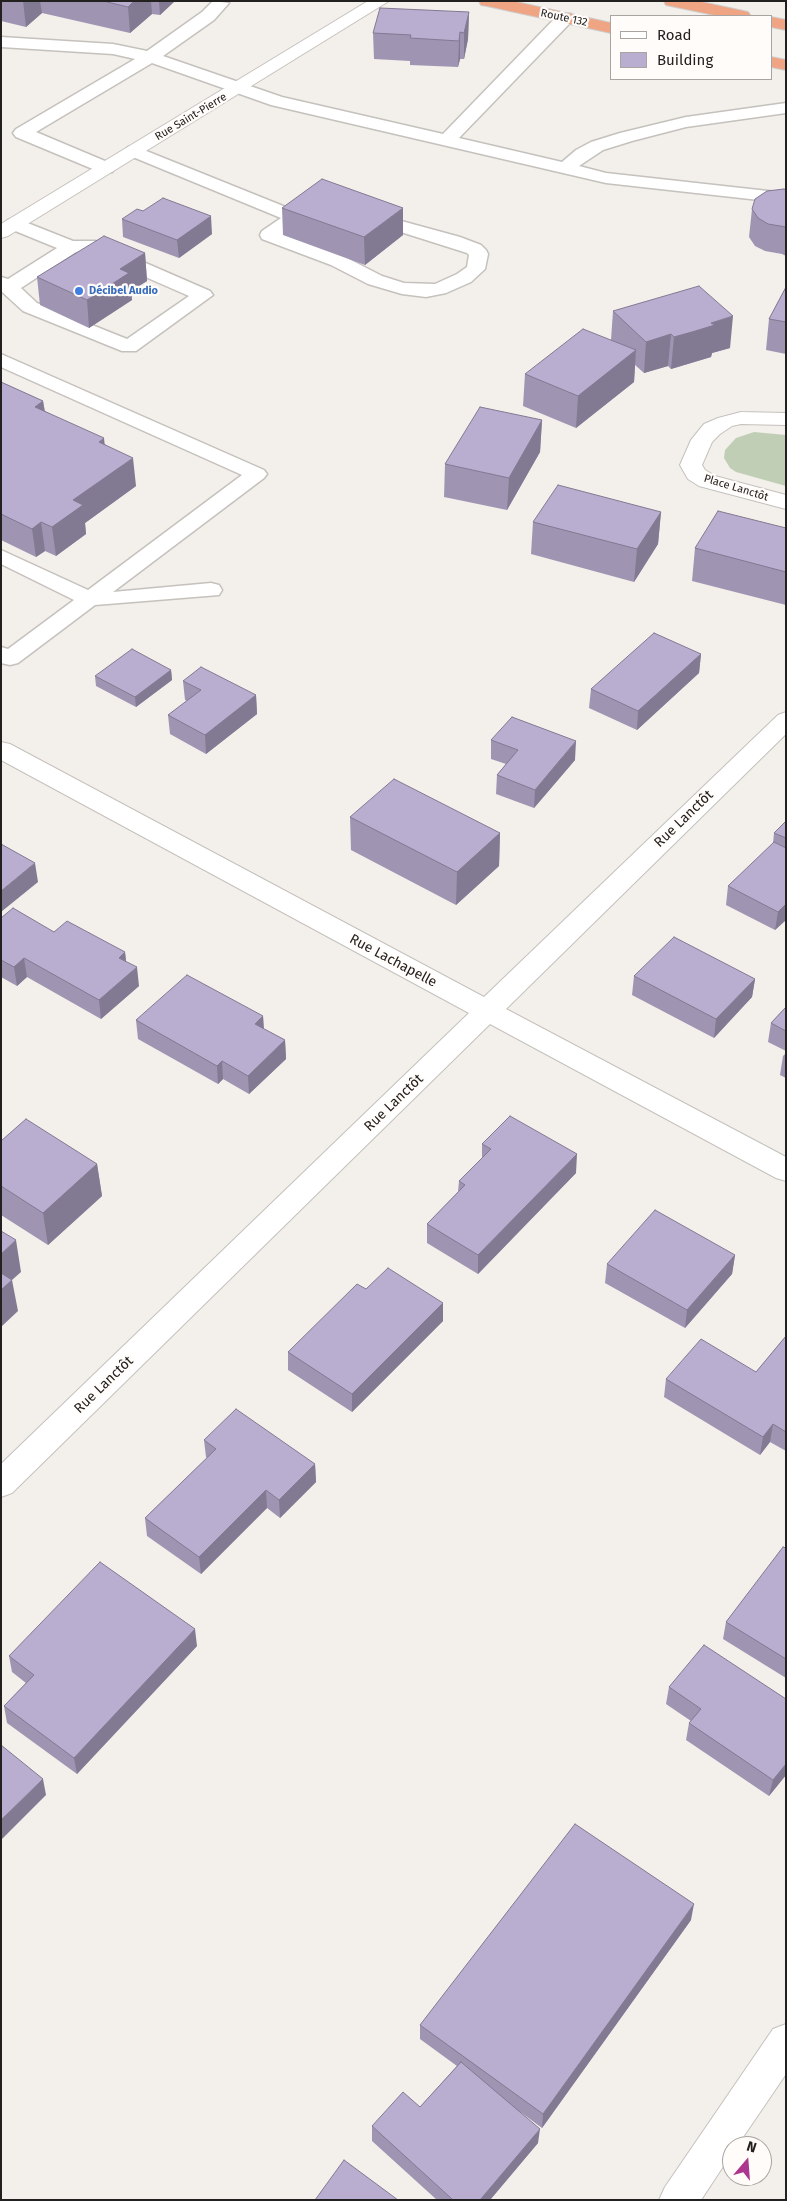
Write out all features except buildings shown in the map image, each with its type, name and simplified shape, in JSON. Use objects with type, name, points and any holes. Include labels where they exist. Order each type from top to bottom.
[{"type":"highway","name":"Route 132","points":[[487,1],[610,28]]},
{"type":"highway","points":[[672,1],[737,15]]},
{"type":"highway","points":[[772,22],[786,25]]},
{"type":"highway","points":[[772,62],[786,65]]},
{"type":"street","name":"Rue Saint-Pierre","points":[[8,228],[381,1]]},
{"type":"street","name":"Place Lanctôt","points":[[786,419],[741,418],[725,422],[712,429],[702,440],[691,464],[696,474],[707,481],[786,502]]},
{"type":"street","name":"Rue Lanctôt","points":[[1,1484],[786,720]]},
{"type":"street","name":"Rue Lachapelle","points":[[1,750],[786,1170]]},
{"type":"street","points":[[678,2200],[786,2042]]},
{"type":"lane","points":[[106,168],[22,133],[150,57],[208,16],[221,3]]},
{"type":"lane","points":[[447,140],[565,18]]},
{"type":"lane","points":[[1,42],[104,47],[150,57],[277,101],[606,178],[786,198]]},
{"type":"lane","points":[[566,168],[582,154],[597,146],[626,137],[686,122],[786,108]]},
{"type":"lane","points":[[134,152],[299,219]]},
{"type":"lane","points":[[320,200],[387,223],[453,240],[474,249],[479,254],[478,262],[476,269],[453,284],[426,291],[402,288],[375,280],[338,261],[270,235],[299,219],[320,200]]},
{"type":"lane","points":[[8,228],[71,247]]},
{"type":"lane","points":[[88,245],[203,295],[129,347],[30,307],[5,285],[71,247],[88,245]]},
{"type":"lane","points":[[1,360],[256,474],[10,658],[1,654]]},
{"type":"lane","points":[[1,556],[88,598],[107,599],[211,590]]},
{"type":"green space","points":[[754,432],[786,435],[786,486],[736,472],[730,468],[724,458],[725,450],[736,438]]},
{"type":"place","name":"Décibel Audio","points":[[79,291]]}]
